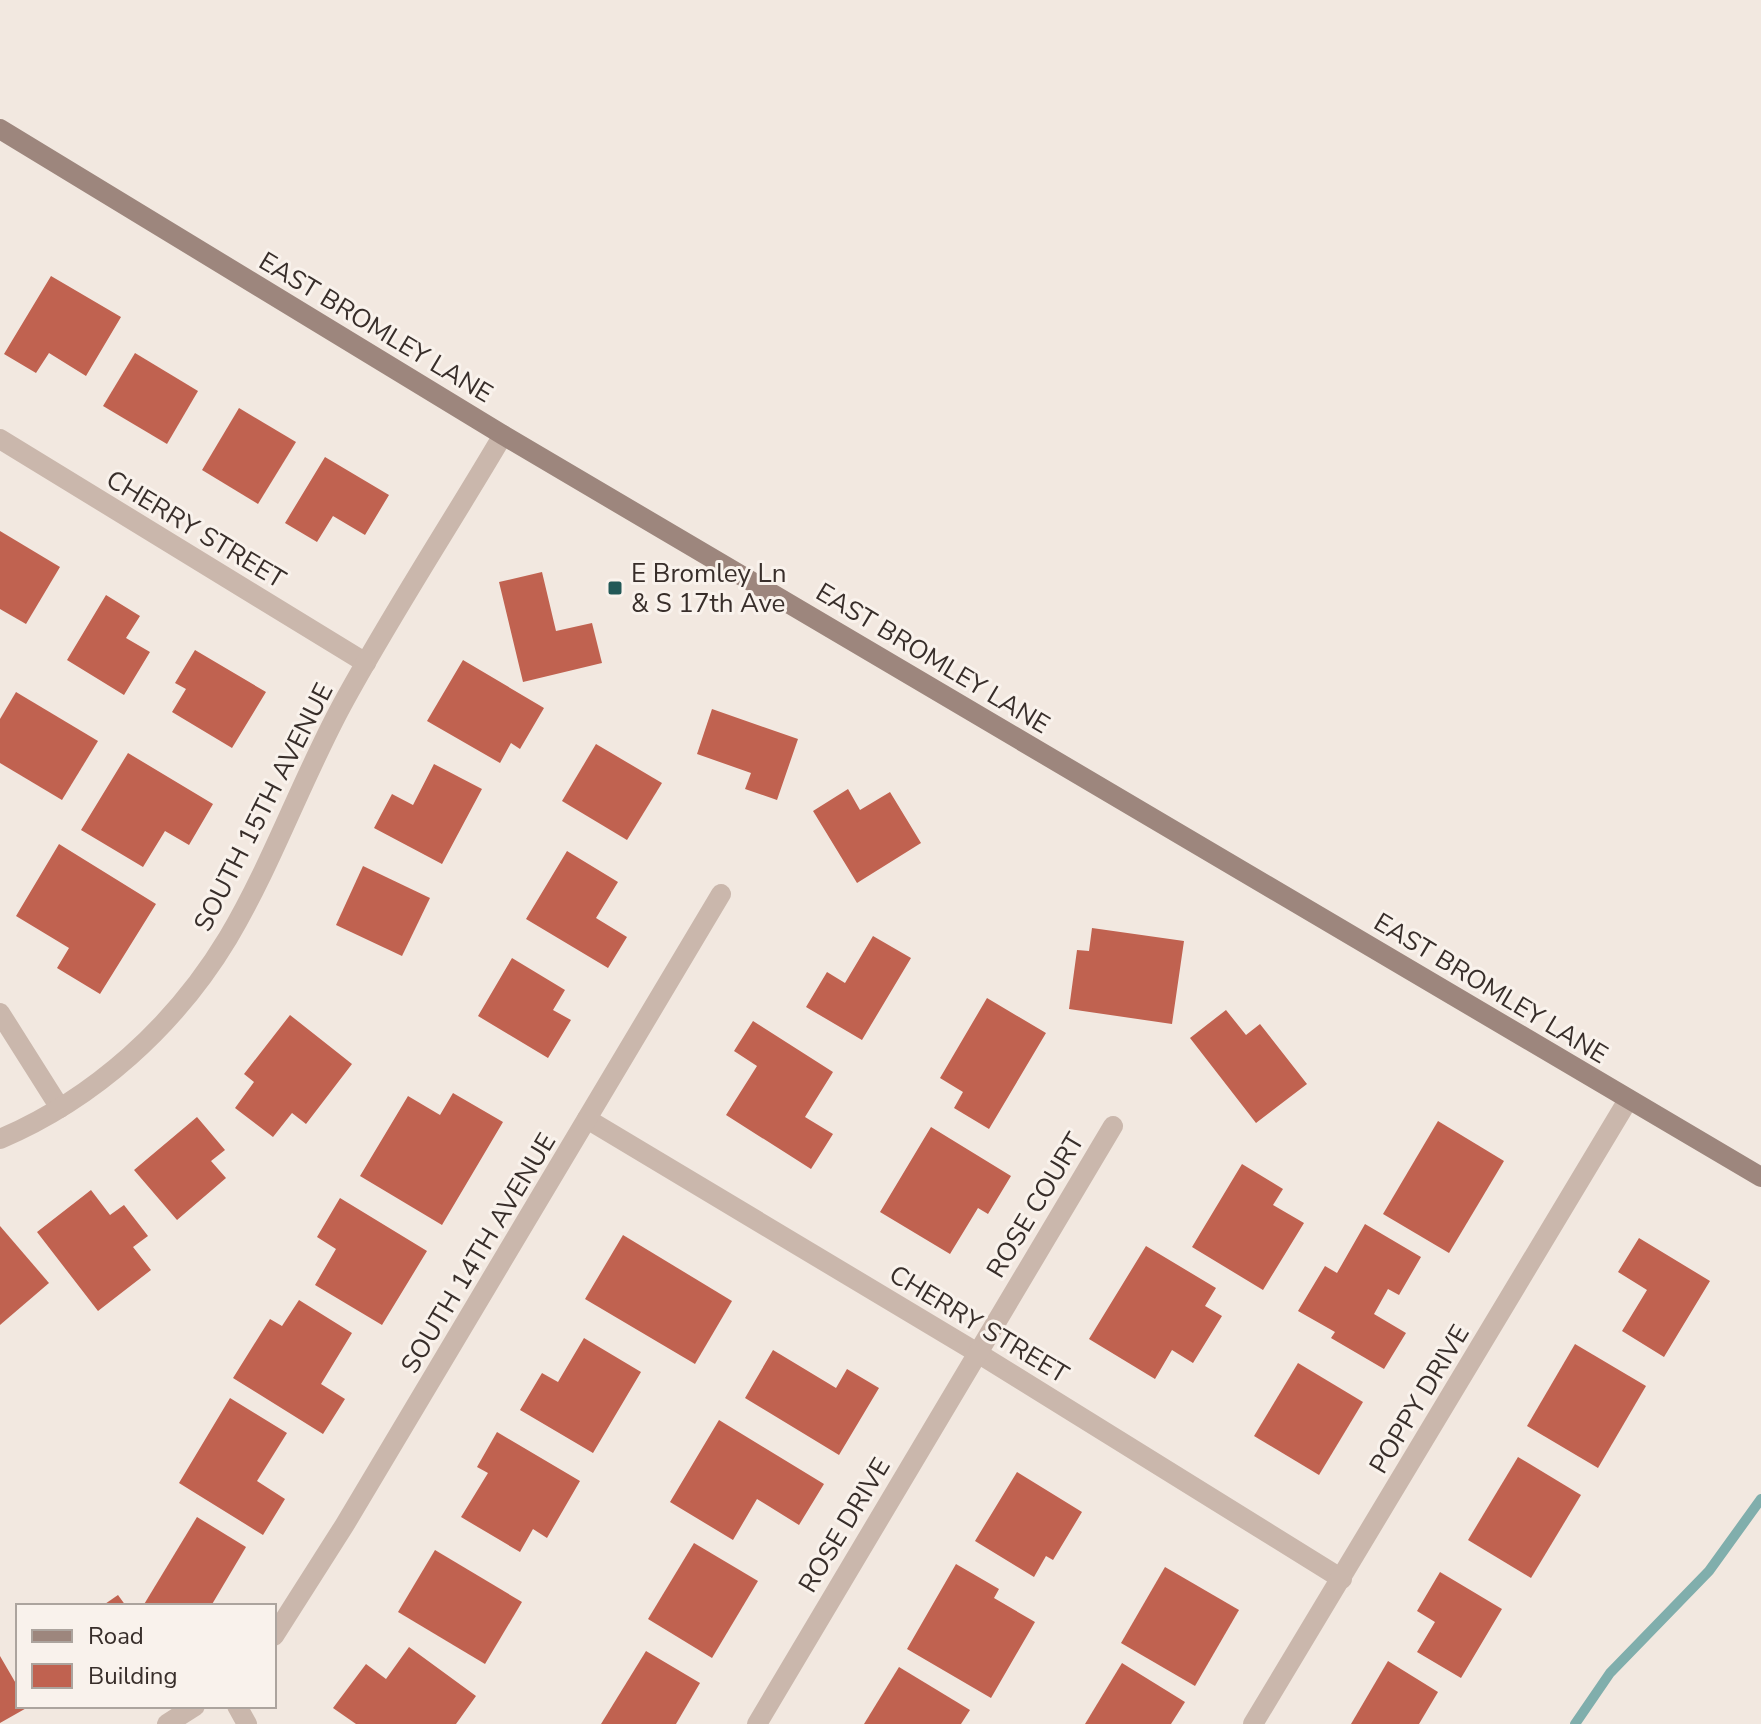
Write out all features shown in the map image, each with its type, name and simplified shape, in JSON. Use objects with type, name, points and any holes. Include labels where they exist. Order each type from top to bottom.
[{"type":"main road","name":"EAST BROMLEY LANE","points":[[0,129],[503,435],[1761,1177]]},
{"type":"street","name":"SOUTH 15TH AVENUE","points":[[0,1139],[60,1108],[103,1079],[170,1017],[202,977],[257,884],[317,756],[366,663],[503,435]]},
{"type":"street","name":"CHERRY STREET","points":[[0,439],[366,663]]},
{"type":"street","name":"SOUTH 14TH AVENUE","points":[[276,1633],[344,1526],[721,894]]},
{"type":"street","points":[[0,1013],[60,1108]]},
{"type":"street","name":"POPPY DRIVE","points":[[1253,1724],[1628,1100]]},
{"type":"street","name":"CHERRY STREET","points":[[587,1119],[976,1352],[1342,1579]]},
{"type":"street","name":"ROSE COURT","points":[[976,1352],[1113,1126]]},
{"type":"street","name":"ROSE DRIVE","points":[[757,1724],[976,1352]]},
{"type":"street","points":[[167,1724],[192,1708]]},
{"type":"building","points":[[51,276],[121,317],[86,376],[49,353],[36,373],[4,354]]},
{"type":"building","points":[[135,353],[198,391],[167,444],[103,406]]},
{"type":"building","points":[[239,408],[296,442],[258,504],[202,470]]},
{"type":"building","points":[[325,457],[389,495],[365,535],[333,516],[317,542],[285,523]]},
{"type":"building","points":[[0,531],[60,567],[26,624],[0,609]]},
{"type":"building","points":[[542,572],[556,631],[592,623],[602,663],[523,682],[499,582]]},
{"type":"building","points":[[106,595],[140,616],[126,638],[150,652],[124,695],[67,660]]},
{"type":"building","points":[[195,650],[266,692],[232,748],[172,712],[186,689],[175,683]]},
{"type":"building","points":[[463,660],[544,708],[520,749],[511,743],[500,763],[427,721]]},
{"type":"building","points":[[16,692],[98,741],[62,800],[0,763],[0,719]]},
{"type":"building","points":[[712,709],[798,739],[777,800],[745,789],[751,773],[697,754]]},
{"type":"building","points":[[596,744],[662,783],[627,840],[562,801]]},
{"type":"building","points":[[128,753],[213,804],[189,845],[165,831],[143,867],[81,830]]},
{"type":"building","points":[[434,764],[482,789],[442,864],[374,828],[392,794],[413,805]]},
{"type":"building","points":[[848,789],[860,810],[890,792],[921,843],[857,883],[813,811]]},
{"type":"building","points":[[59,844],[156,904],[100,994],[57,968],[69,948],[16,916]]},
{"type":"building","points":[[567,851],[618,882],[596,918],[627,937],[608,968],[526,919]]},
{"type":"building","points":[[363,866],[430,898],[402,956],[336,925]]},
{"type":"building","points":[[1092,928],[1184,941],[1172,1024],[1069,1009],[1077,950],[1089,951]]},
{"type":"building","points":[[873,936],[911,958],[862,1040],[806,1007],[827,972],[845,983]]},
{"type":"building","points":[[512,958],[565,990],[553,1010],[571,1020],[548,1058],[478,1016]]},
{"type":"building","points":[[987,998],[1046,1033],[989,1129],[954,1108],[963,1092],[940,1078]]},
{"type":"building","points":[[1226,1010],[1246,1035],[1260,1024],[1307,1084],[1256,1123],[1190,1038]]},
{"type":"building","points":[[290,1015],[352,1064],[306,1124],[292,1113],[273,1137],[235,1108],[254,1082],[244,1074]]},
{"type":"building","points":[[753,1021],[833,1072],[805,1117],[833,1134],[811,1169],[726,1115],[757,1066],[734,1051]]},
{"type":"building","points":[[453,1093],[503,1122],[442,1225],[360,1176],[408,1096],[440,1115]]},
{"type":"building","points":[[197,1117],[225,1150],[211,1161],[226,1178],[177,1220],[134,1170]]},
{"type":"building","points":[[1438,1121],[1504,1161],[1449,1253],[1383,1214]]},
{"type":"building","points":[[931,1127],[1011,1176],[988,1214],[978,1208],[950,1254],[880,1212]]},
{"type":"building","points":[[1242,1164],[1283,1189],[1273,1205],[1304,1223],[1263,1290],[1192,1247]]},
{"type":"building","points":[[91,1190],[110,1215],[124,1205],[148,1236],[133,1247],[151,1270],[98,1311],[37,1232]]},
{"type":"building","points":[[340,1198],[427,1251],[382,1325],[315,1285],[336,1249],[317,1237]]},
{"type":"building","points":[[1365,1224],[1421,1257],[1399,1295],[1388,1289],[1374,1314],[1406,1333],[1384,1369],[1331,1338],[1335,1332],[1298,1311],[1325,1266],[1337,1273]]},
{"type":"building","points":[[0,1226],[49,1283],[0,1325]]},
{"type":"building","points":[[623,1235],[732,1301],[695,1364],[585,1299]]},
{"type":"building","points":[[1639,1238],[1710,1281],[1664,1357],[1622,1331],[1647,1290],[1618,1272]]},
{"type":"building","points":[[1146,1246],[1216,1288],[1205,1306],[1222,1316],[1193,1363],[1172,1350],[1155,1379],[1089,1339]]},
{"type":"building","points":[[299,1300],[352,1333],[321,1384],[345,1399],[323,1434],[233,1378],[270,1319],[282,1326]]},
{"type":"building","points":[[584,1338],[641,1372],[593,1453],[520,1410],[542,1373],[558,1382]]},
{"type":"building","points":[[1575,1344],[1646,1386],[1598,1468],[1527,1426]]},
{"type":"building","points":[[773,1350],[836,1388],[847,1369],[879,1388],[839,1455],[745,1398]]},
{"type":"building","points":[[1298,1363],[1363,1402],[1319,1475],[1254,1436]]},
{"type":"building","points":[[230,1398],[287,1433],[257,1481],[285,1499],[263,1535],[179,1483]]},
{"type":"building","points":[[719,1420],[824,1484],[799,1525],[757,1499],[733,1540],[670,1502]]},
{"type":"building","points":[[497,1432],[580,1481],[547,1538],[533,1529],[520,1552],[461,1517],[488,1473],[477,1467]]},
{"type":"building","points":[[1518,1457],[1581,1495],[1531,1578],[1468,1540]]},
{"type":"building","points":[[1017,1472],[1082,1512],[1053,1560],[1046,1556],[1034,1577],[975,1541]]},
{"type":"building","points":[[197,1517],[246,1547],[212,1604],[144,1604]]},
{"type":"building","points":[[694,1543],[758,1581],[712,1658],[648,1619]]},
{"type":"building","points":[[435,1550],[522,1602],[485,1664],[398,1612]]},
{"type":"building","points":[[956,1564],[999,1589],[994,1598],[1035,1622],[991,1698],[907,1649]]},
{"type":"building","points":[[1165,1567],[1239,1610],[1195,1686],[1121,1643]]},
{"type":"building","points":[[1440,1572],[1502,1609],[1461,1678],[1417,1652],[1435,1622],[1417,1611]]},
{"type":"building","points":[[118,1595],[125,1604],[105,1604]]},
{"type":"building","points":[[409,1647],[476,1696],[456,1724],[356,1724],[333,1708],[366,1664],[386,1679]]},
{"type":"building","points":[[646,1651],[700,1683],[676,1724],[601,1724]]},
{"type":"building","points":[[0,1656],[16,1684],[16,1708],[26,1708],[0,1723]]},
{"type":"building","points":[[1388,1661],[1438,1692],[1419,1724],[1351,1724]]},
{"type":"building","points":[[1122,1663],[1185,1702],[1171,1724],[1085,1724]]},
{"type":"building","points":[[899,1667],[970,1710],[961,1724],[864,1724]]},
{"type":"waterway","points":[[1575,1724],[1610,1673],[1709,1571],[1761,1499]]},
{"type":"place","name":"E Bromley Ln & S 17th Ave","points":[[615,588]]}]
